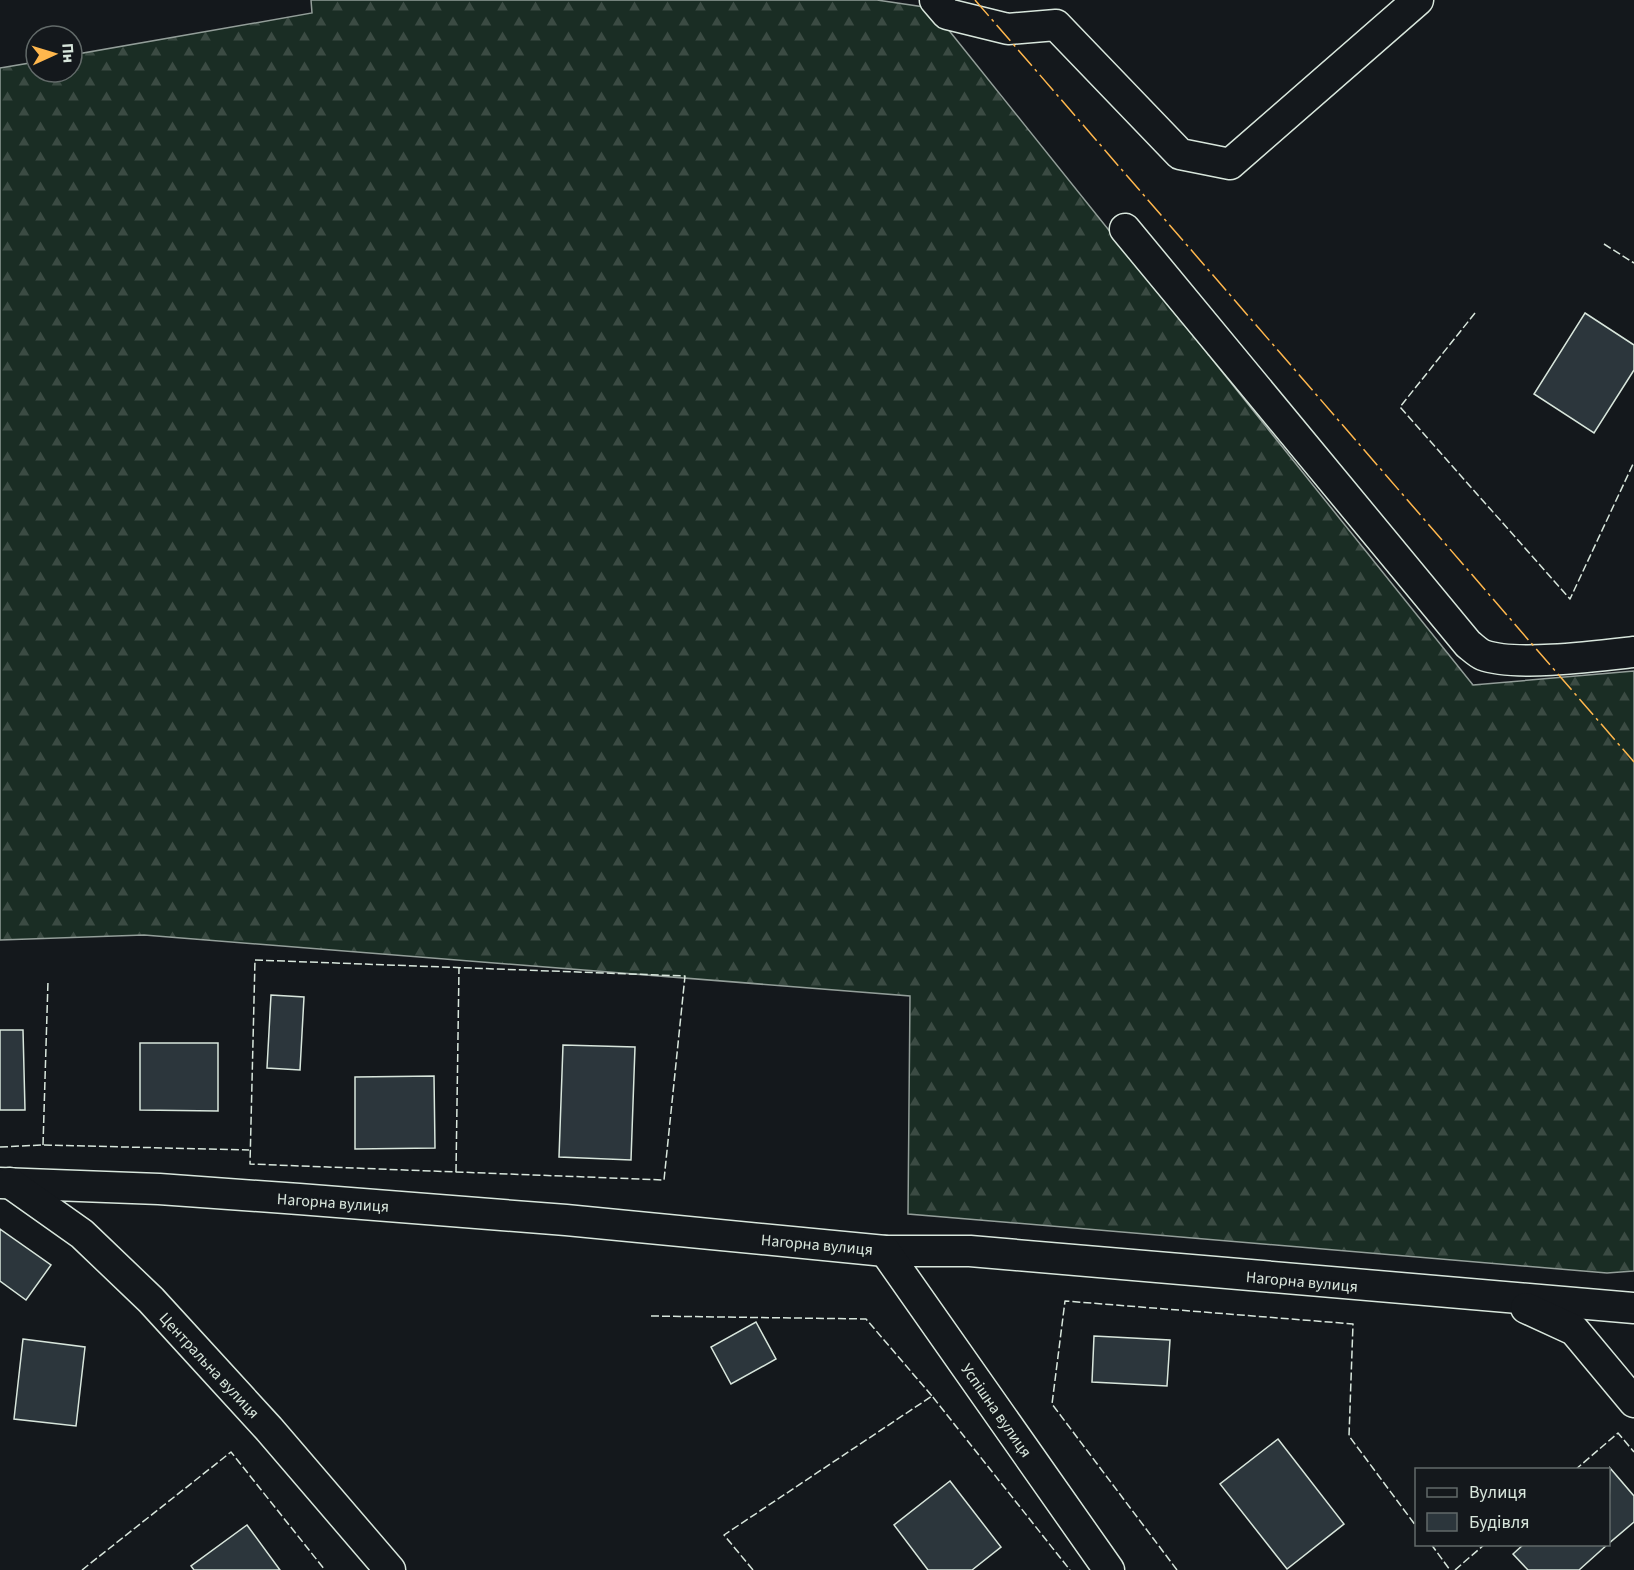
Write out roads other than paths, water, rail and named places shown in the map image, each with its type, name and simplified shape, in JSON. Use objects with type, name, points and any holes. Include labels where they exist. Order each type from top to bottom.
[{"type":"street","points":[[935,0],[947,14],[1008,29],[1056,25],[1180,154],[1230,164],[1418,0]]},
{"type":"street","points":[[1125,229],[1468,644],[1483,655],[1519,660],[1578,658],[1634,652]]},
{"type":"street","name":"Нагорна вулиця","points":[[5,1183],[159,1189],[369,1204],[885,1251],[970,1251],[1634,1308]]},
{"type":"street","name":"Центральна вулиця","points":[[5,1183],[82,1234],[151,1300],[269,1429],[390,1570]]},
{"type":"street","name":"Успішна вулиця","points":[[885,1251],[1109,1570]]},
{"type":"street","points":[[1504,1298],[1574,1330],[1634,1402]]}]
